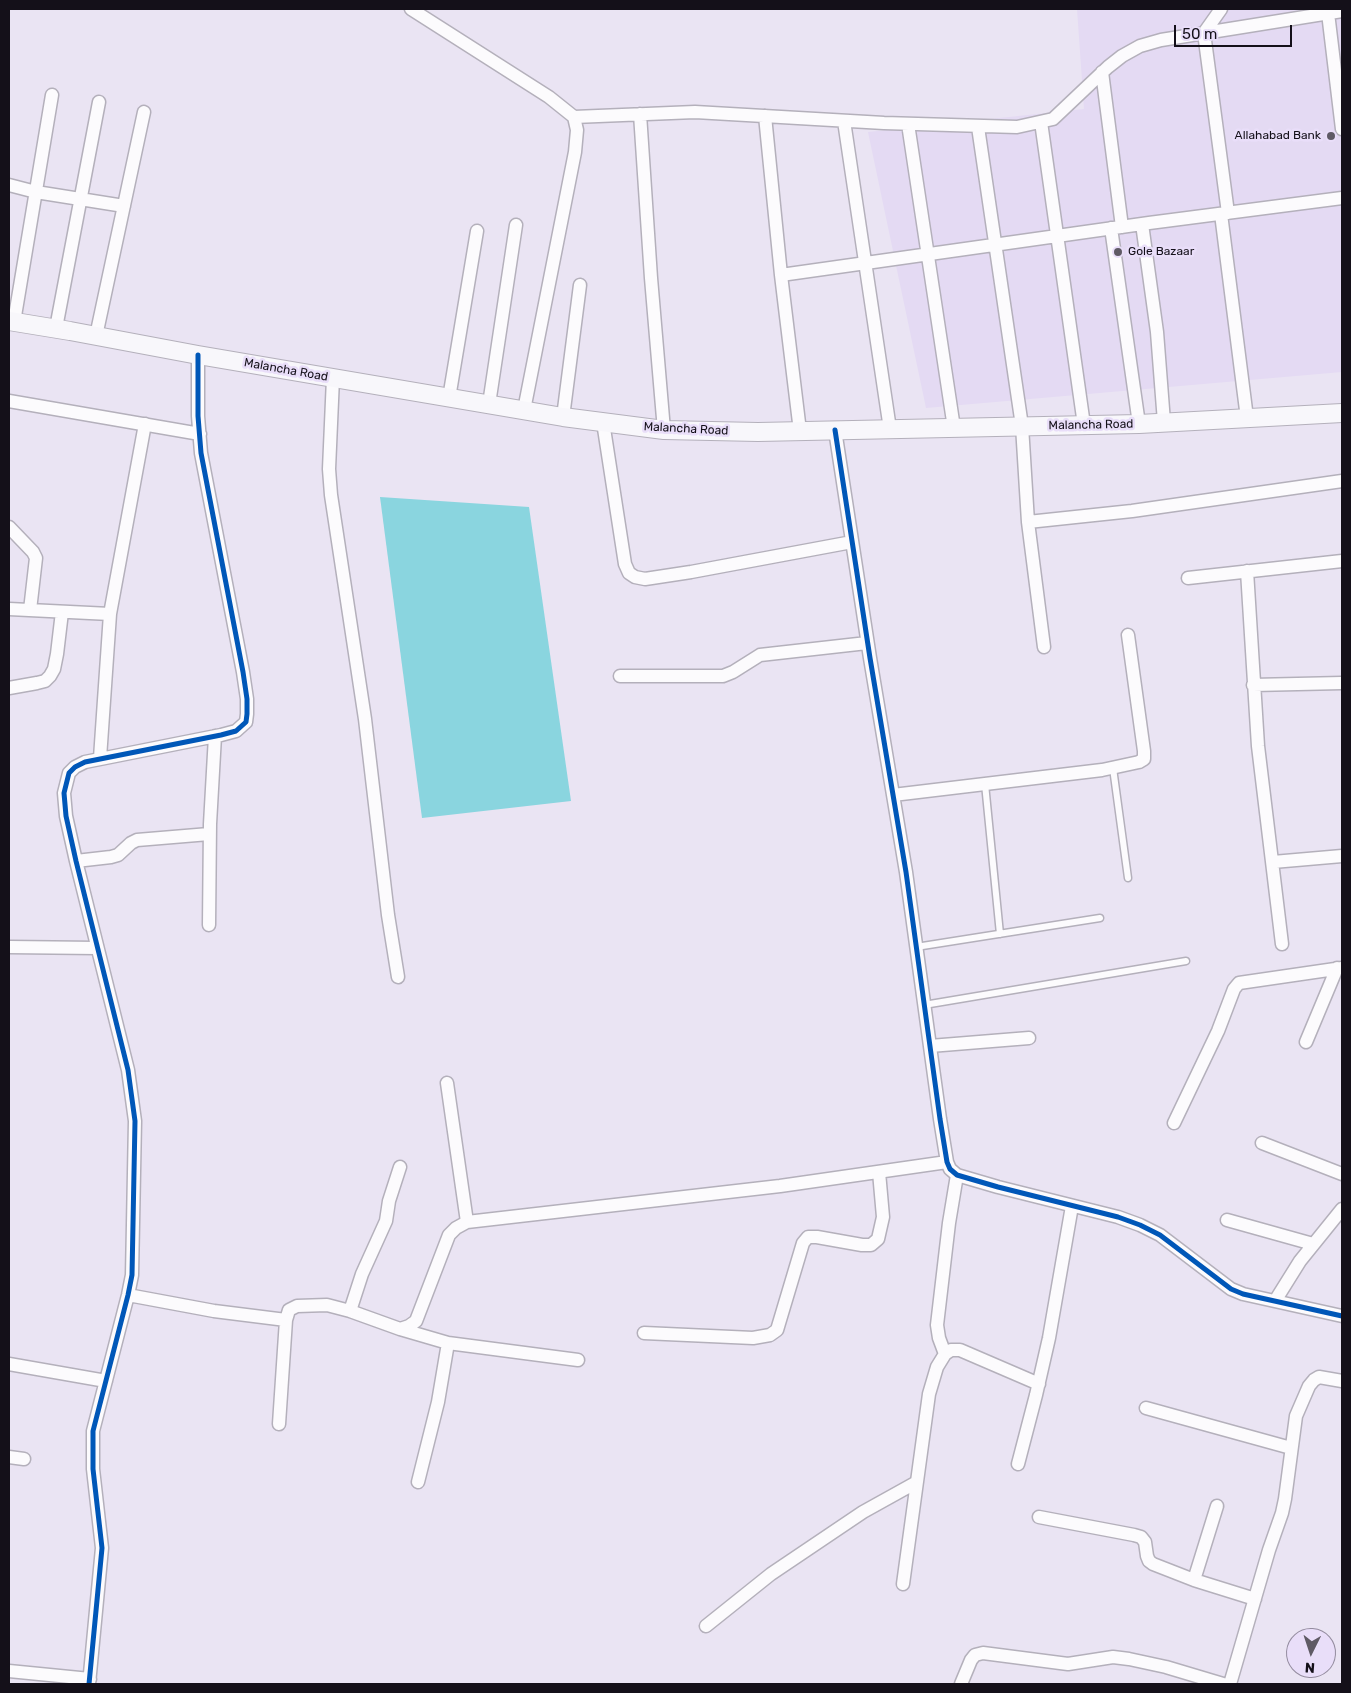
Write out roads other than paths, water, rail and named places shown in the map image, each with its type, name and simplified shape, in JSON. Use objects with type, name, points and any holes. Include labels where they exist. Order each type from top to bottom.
[{"type":"main road","name":"Malancha Road","points":[[12,321],[198,356],[449,398],[563,417],[664,430],[890,430],[1139,424],[1342,413]]},
{"type":"street","points":[[411,9],[554,101],[574,117],[577,130],[575,152],[524,410]]},
{"type":"street","points":[[1221,9],[1204,33],[1247,418]]},
{"type":"street","points":[[574,117],[695,112],[908,124],[1017,127],[1053,119],[1102,72],[1122,56],[1140,46],[1161,40],[1342,11]]},
{"type":"street","points":[[1328,13],[1342,130]]},
{"type":"street","points":[[1102,72],[1116,227],[1139,424]]},
{"type":"street","points":[[12,321],[52,95]]},
{"type":"street","points":[[56,328],[99,102]]},
{"type":"street","points":[[96,336],[144,112]]},
{"type":"street","points":[[640,114],[664,430]]},
{"type":"street","points":[[765,116],[781,275],[800,431]]},
{"type":"street","points":[[844,121],[890,430]]},
{"type":"street","points":[[1041,122],[1084,425]]},
{"type":"street","points":[[908,124],[954,428]]},
{"type":"street","points":[[978,127],[1022,426],[1028,522],[1044,647]]},
{"type":"street","points":[[9,185],[36,192],[124,206]]},
{"type":"street","points":[[781,275],[1116,227],[1342,198]]},
{"type":"street","points":[[1142,224],[1157,332],[1164,422]]},
{"type":"street","points":[[489,404],[516,225]]},
{"type":"street","points":[[449,398],[477,231]]},
{"type":"street","points":[[563,417],[580,285]]},
{"type":"street","points":[[9,1671],[90,1682],[102,1548],[93,1468],[92,1431],[132,1276],[135,1127],[128,1070],[76,861],[64,801],[66,780],[75,767],[85,762],[236,731],[246,722],[248,714],[247,699],[201,453],[198,416],[198,356]]},
{"type":"street","points":[[333,378],[329,469],[331,496],[365,719],[388,914],[398,977]]},
{"type":"street","points":[[9,405],[145,424],[200,434]]},
{"type":"street","points":[[603,422],[625,564],[629,573],[635,577],[645,579],[691,572],[852,542]]},
{"type":"street","points":[[100,758],[110,614],[145,424]]},
{"type":"street","points":[[836,430],[867,643],[893,795],[947,1162],[950,1169],[957,1175],[1118,1217],[1140,1225],[1160,1236],[1231,1290],[1275,1302],[1342,1316]]},
{"type":"street","points":[[1028,522],[1132,511],[1342,481]]},
{"type":"street","points":[[9,527],[33,552],[36,558],[30,610]]},
{"type":"street","points":[[1188,578],[1342,561]]},
{"type":"street","points":[[1247,571],[1258,746],[1282,944]]},
{"type":"street","points":[[9,609],[110,614]]},
{"type":"street","points":[[9,688],[45,681],[50,676],[54,670],[57,654],[62,612]]},
{"type":"street","points":[[893,795],[1113,768],[1139,762],[1144,758],[1128,634]]},
{"type":"street","points":[[620,676],[722,676],[760,655],[867,643]]},
{"type":"street","points":[[1253,685],[1342,683]]},
{"type":"street","points":[[209,924],[209,834],[215,736]]},
{"type":"street","points":[[76,861],[111,858],[118,855],[137,840],[209,834]]},
{"type":"street","points":[[1273,862],[1342,856]]},
{"type":"street","points":[[9,947],[97,948]]},
{"type":"street","points":[[1306,1042],[1340,968]]},
{"type":"street","points":[[1174,1123],[1218,1031],[1234,989],[1239,983],[1340,968]]},
{"type":"street","points":[[930,1046],[1029,1038]]},
{"type":"street","points":[[447,1084],[467,1222]]},
{"type":"street","points":[[1262,1143],[1342,1174]]},
{"type":"street","points":[[400,1329],[416,1321],[449,1235],[456,1228],[467,1222],[780,1186],[947,1162]]},
{"type":"street","points":[[350,1311],[362,1274],[386,1222],[389,1201],[400,1167]]},
{"type":"street","points":[[644,1332],[752,1338],[770,1334],[777,1330],[803,1242],[808,1237],[862,1245],[871,1245],[878,1239],[883,1217],[879,1172]]},
{"type":"street","points":[[945,1354],[939,1338],[938,1317],[948,1222],[957,1175]]},
{"type":"street","points":[[1018,1464],[1039,1384],[1056,1302],[1072,1206]]},
{"type":"street","points":[[1275,1302],[1300,1261],[1313,1244],[1337,1224],[1342,1209]]},
{"type":"street","points":[[1227,1220],[1313,1244]]},
{"type":"street","points":[[128,1295],[214,1311],[286,1320]]},
{"type":"street","points":[[279,1424],[286,1320],[289,1310],[297,1306],[327,1305],[448,1343],[578,1360]]},
{"type":"street","points":[[418,1482],[438,1402],[448,1343]]},
{"type":"street","points":[[904,1584],[929,1394],[938,1367],[945,1354],[951,1350],[960,1350],[1039,1384]]},
{"type":"street","points":[[9,1364],[106,1381]]},
{"type":"street","points":[[1230,1684],[1284,1506],[1296,1416],[1309,1386],[1314,1380],[1319,1377],[1342,1381]]},
{"type":"street","points":[[1146,1408],[1291,1448]]},
{"type":"street","points":[[9,1457],[24,1459]]},
{"type":"street","points":[[706,1626],[771,1574],[863,1512],[918,1482]]},
{"type":"street","points":[[1194,1580],[1217,1506]]},
{"type":"street","points":[[1039,1517],[1134,1534],[1141,1537],[1145,1542],[1149,1561],[1153,1564],[1194,1580],[1255,1599]]},
{"type":"street","points":[[960,1684],[971,1660],[975,1655],[982,1653],[1068,1664],[1113,1657],[1129,1659],[1166,1667],[1223,1684]]},
{"type":"lane","points":[[1113,768],[1128,878]]},
{"type":"lane","points":[[984,784],[1000,934]]},
{"type":"lane","points":[[916,947],[1100,918]]},
{"type":"lane","points":[[924,1005],[1186,961]]},
{"type":"water","points":[[380,497],[529,507],[571,801],[422,818]]},
{"type":"place","name":"Allahabad Bank","points":[[1331,136]]},
{"type":"place","name":"Gole Bazaar","points":[[1118,252]]}]
